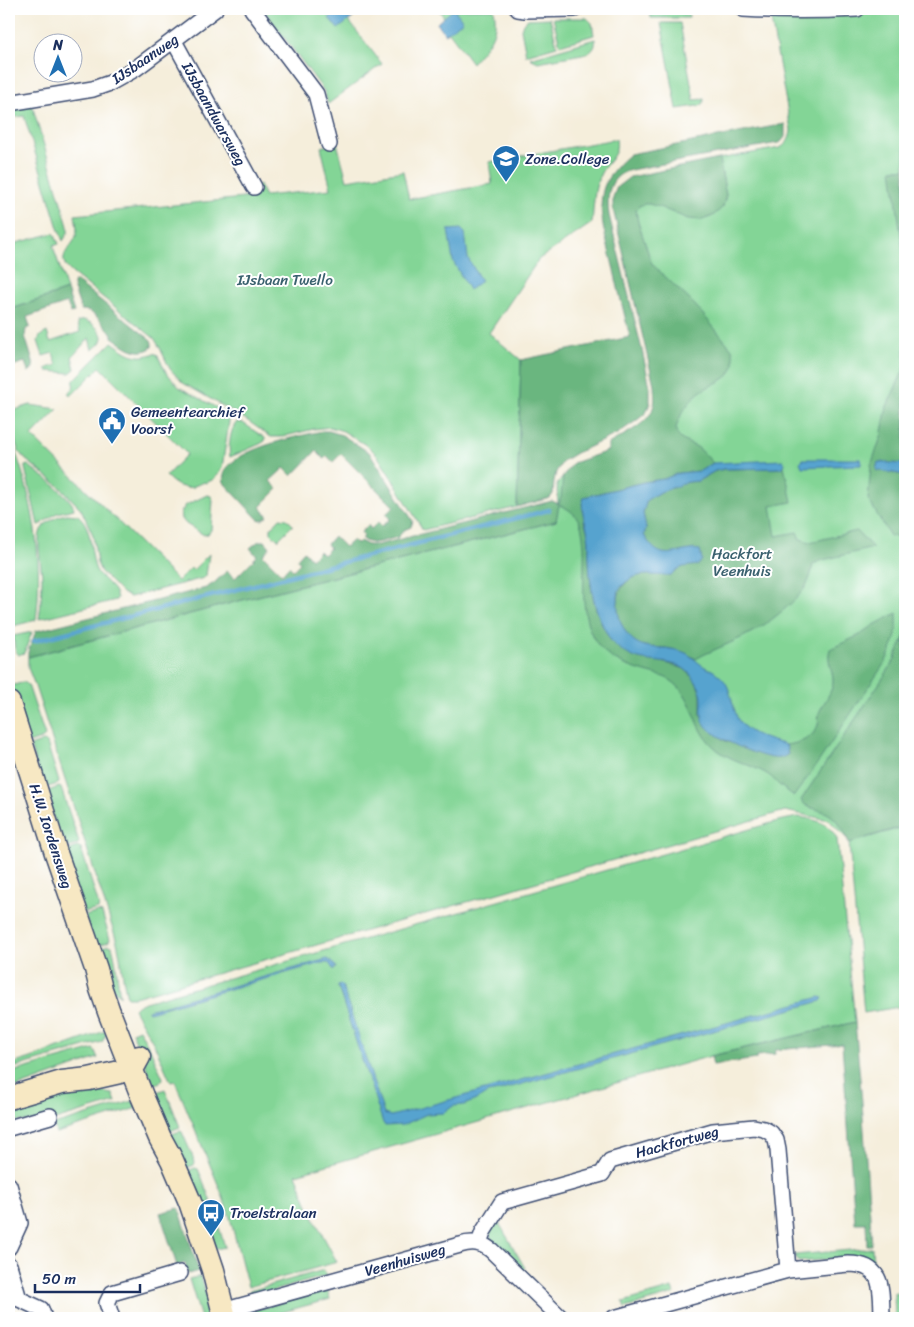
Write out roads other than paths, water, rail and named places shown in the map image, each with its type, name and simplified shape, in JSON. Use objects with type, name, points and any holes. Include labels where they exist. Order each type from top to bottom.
[{"type":"main road","name":"H.W. Iordensweg","points":[[9,703],[101,989],[132,1060],[154,1095],[172,1160],[198,1224],[213,1270],[224,1315]]},
{"type":"main road","points":[[9,1098],[62,1082],[85,1069],[132,1060]]},
{"type":"street","name":"IJsbaanweg","points":[[9,103],[103,86],[127,74],[215,9]]},
{"type":"street","points":[[252,9],[316,94],[329,144]]},
{"type":"street","points":[[518,9],[575,9]]},
{"type":"street","points":[[743,9],[857,9]]},
{"type":"street","name":"IJsbaandwarsweg","points":[[174,41],[254,187]]},
{"type":"street","points":[[9,1128],[50,1116]]},
{"type":"street","name":"Hackfortweg","points":[[479,1243],[483,1232],[502,1202],[602,1174],[610,1160],[713,1131],[754,1127],[771,1133],[776,1140],[788,1270]]},
{"type":"street","points":[[9,1186],[20,1222],[9,1247]]},
{"type":"street","points":[[479,1243],[491,1250],[557,1317]]},
{"type":"street","name":"Veenhuisweg","points":[[224,1315],[460,1244],[479,1243]]},
{"type":"street","points":[[614,1318],[788,1270],[848,1264],[865,1266],[876,1274],[880,1280],[882,1318]]},
{"type":"street","points":[[9,1265],[19,1299],[41,1309],[44,1318]]},
{"type":"street","points":[[112,1318],[107,1303],[112,1294],[180,1273]]},
{"type":"water","points":[[342,9],[357,9],[360,12],[338,29],[329,18]]},
{"type":"water","points":[[454,9],[463,21],[445,34],[437,23]]},
{"type":"water","points":[[461,229],[465,233],[468,258],[481,281],[469,290],[453,261],[448,230]]},
{"type":"water","points":[[803,459],[861,459],[861,465],[802,467],[800,462]]},
{"type":"water","points":[[783,460],[785,464],[782,468],[724,469],[715,471],[698,481],[688,482],[658,493],[647,500],[643,513],[646,528],[644,535],[652,547],[665,553],[700,550],[702,560],[698,565],[680,568],[671,575],[635,577],[624,584],[618,594],[620,621],[629,636],[643,646],[686,653],[706,668],[713,670],[727,685],[739,721],[761,737],[786,745],[788,754],[782,758],[776,758],[748,751],[711,731],[702,718],[702,697],[699,687],[696,681],[682,667],[670,663],[636,658],[624,652],[612,642],[599,616],[592,589],[589,537],[582,506],[584,497],[664,479],[679,473],[700,471],[713,463]]},
{"type":"water","points":[[878,462],[905,464],[905,475],[876,470]]},
{"type":"water","points":[[327,959],[336,967],[335,969],[329,963],[321,963],[148,1011],[148,1010]]},
{"type":"water","points":[[341,984],[384,1114],[391,1116],[820,997],[823,998],[821,1001],[488,1093],[464,1105],[453,1106],[444,1113],[427,1114],[403,1125],[385,1126],[338,987]]},
{"type":"waterway","points":[[34,641],[549,510]]},
{"type":"place","name":"Zone.College","points":[[506,183]]},
{"type":"place","name":"Gemeentearchief Voorst","points":[[112,445]]},
{"type":"place","name":"Troelstralaan","points":[[211,1237]]},
{"type":"park label","name":"IJsbaan Twello","points":[[285,280]]},
{"type":"park label","name":"Hackfort Veenhuis","points":[[742,562]]}]
